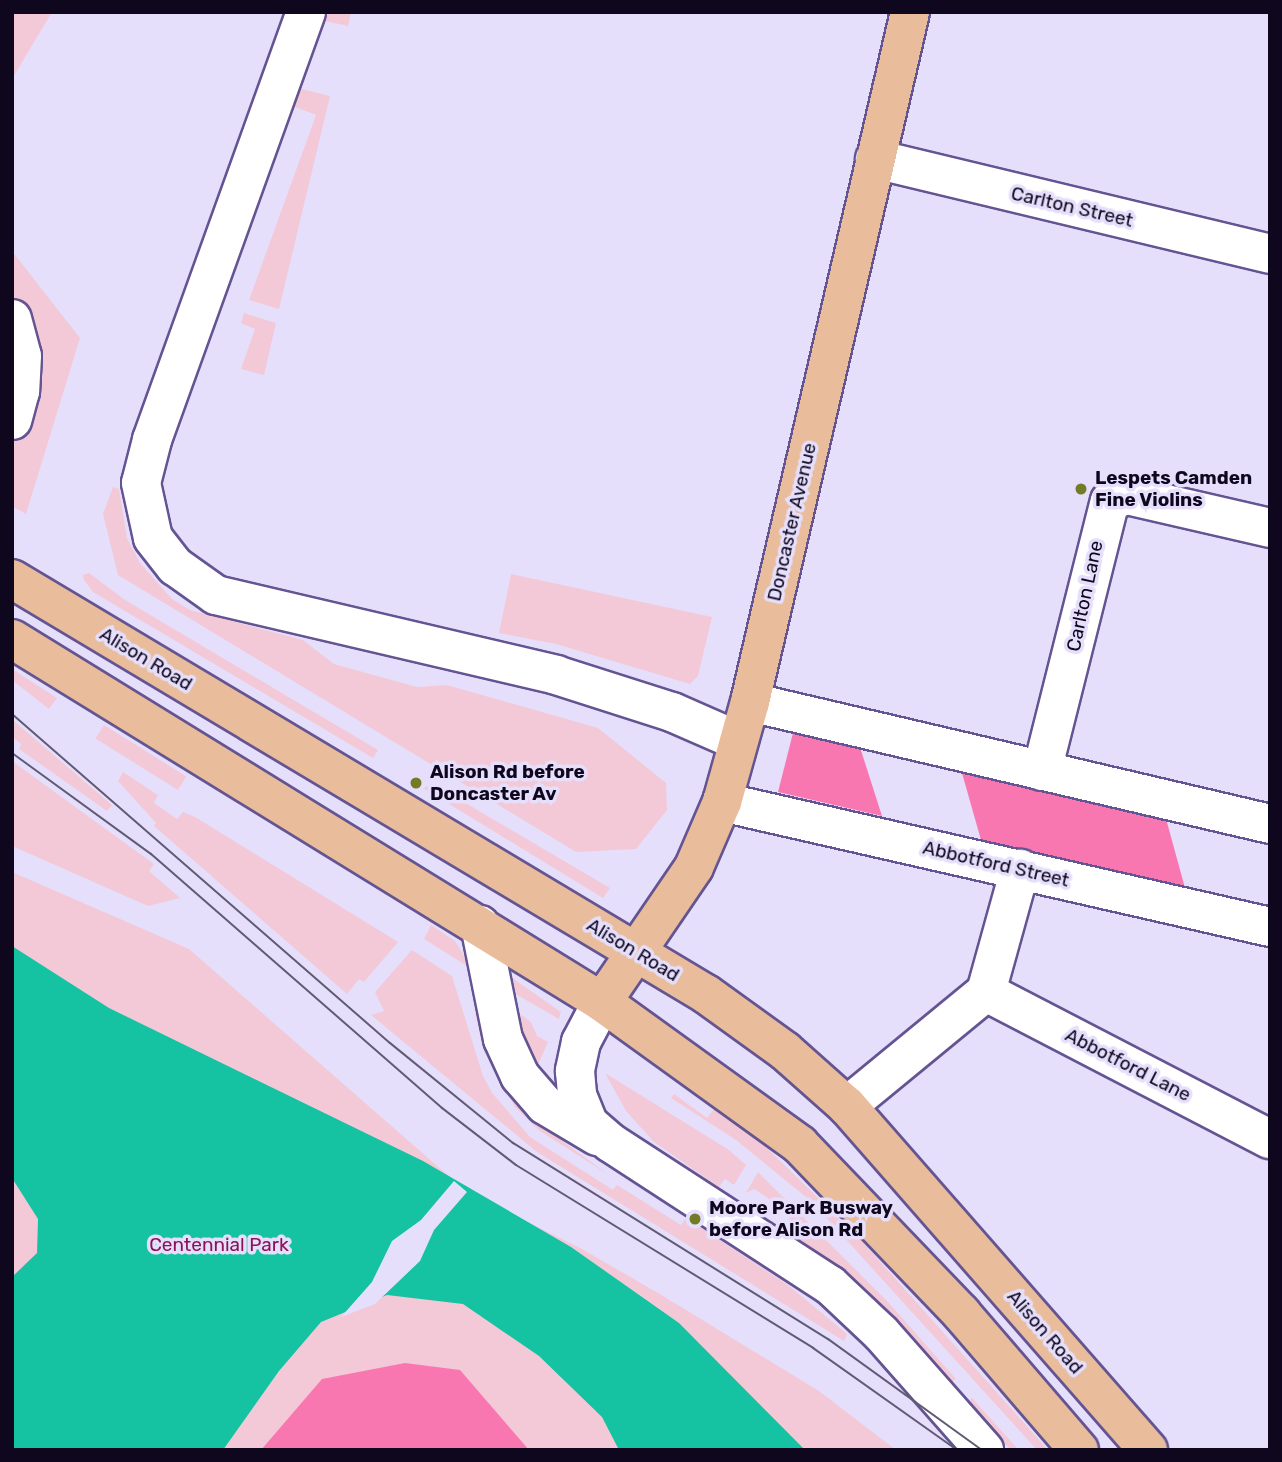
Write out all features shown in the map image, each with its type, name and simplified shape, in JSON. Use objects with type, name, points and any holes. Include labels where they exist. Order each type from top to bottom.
[{"type":"main road","name":"Doncaster Avenue","points":[[602,1002],[694,867],[722,802],[750,702],[910,12]]},
{"type":"main road","name":"Alison Road","points":[[12,579],[638,952],[706,994],[785,1051],[847,1106],[1148,1450]]},
{"type":"main road","points":[[12,639],[602,1002],[800,1144],[961,1313],[1079,1450]]},
{"type":"street","points":[[306,12],[152,440],[141,483],[153,538],[175,566],[216,595],[556,675],[672,712],[738,741]]},
{"type":"street","name":"Carlton Street","points":[[875,159],[1270,254]]},
{"type":"street","points":[[12,319],[22,356],[20,391],[12,420]]},
{"type":"street","name":"Carlton Lane","points":[[1042,771],[1110,501],[1127,495],[1270,528]]},
{"type":"street","points":[[750,702],[1270,824]]},
{"type":"street","name":"Abbotford Street","points":[[722,802],[1270,927]]},
{"type":"street","points":[[847,1106],[986,992],[1020,870]]},
{"type":"street","points":[[480,925],[503,1039],[520,1076],[545,1105],[632,1156],[830,1285],[881,1333],[984,1450]]},
{"type":"street","name":"Abbotford Lane","points":[[986,992],[1270,1139]]},
{"type":"street","points":[[602,1002],[578,1050],[575,1087],[589,1124],[632,1156]]},
{"type":"green space","points":[[12,12],[52,12],[12,79]]},
{"type":"green space","points":[[323,12],[351,12],[348,26],[321,20]]},
{"type":"green space","points":[[298,88],[330,96],[279,309],[249,300],[316,115],[290,105]]},
{"type":"green space","points":[[12,251],[80,338],[26,514],[12,506]]},
{"type":"green space","points":[[244,313],[276,323],[264,375],[241,369],[255,329],[241,323]]},
{"type":"green space","points":[[113,487],[119,489],[127,538],[140,563],[172,599],[190,610],[303,640],[334,664],[417,687],[447,685],[598,728],[666,783],[667,810],[636,849],[576,852],[118,575],[103,514]]},
{"type":"green space","points":[[89,573],[125,600],[378,750],[373,758],[93,592],[84,580],[83,575]]},
{"type":"green space","points":[[511,574],[712,617],[698,676],[690,684],[556,644],[499,633]]},
{"type":"green space","points":[[12,669],[57,698],[49,709],[12,680]]},
{"type":"green space","points":[[14,721],[112,805],[107,811],[19,749],[21,744],[12,737]]},
{"type":"green space","points":[[104,725],[186,776],[178,790],[96,739]]},
{"type":"green space","points":[[12,761],[154,864],[149,871],[180,898],[148,906],[12,846]]},
{"type":"green space","points":[[123,772],[158,795],[154,803],[177,819],[183,812],[195,817],[398,942],[364,982],[359,979],[347,994],[154,826],[156,823],[118,781]]},
{"type":"green space","points":[[431,785],[610,888],[603,898],[423,788]]},
{"type":"green space","name":"Centennial Park","points":[[12,872],[189,949],[467,1192],[582,1249],[658,1293],[819,1391],[896,1450],[12,1450]]},
{"type":"green space","points":[[431,925],[455,941],[472,969],[424,939]]},
{"type":"green space","points":[[412,950],[452,976],[483,1076],[492,1093],[530,1137],[613,1190],[617,1185],[681,1225],[686,1218],[788,1285],[847,1334],[844,1341],[537,1152],[371,1015],[384,1011],[375,992]]},
{"type":"green space","points":[[508,975],[561,1012],[559,1019],[512,992]]},
{"type":"green space","points":[[510,1007],[531,1022],[537,1036],[548,1042],[535,1072]]},
{"type":"green space","points":[[475,1012],[481,1013],[511,1095],[543,1127],[609,1175],[540,1131],[515,1107],[484,1051]]},
{"type":"green space","points":[[605,1073],[729,1150],[746,1165],[734,1185],[725,1179],[719,1187],[654,1142],[626,1111]]},
{"type":"green space","points":[[674,1094],[707,1118],[717,1105],[760,1141],[859,1238],[1048,1450],[1037,1450],[812,1202],[736,1140],[671,1098]]},
{"type":"green space","points":[[758,1172],[888,1302],[956,1379],[950,1383],[859,1285],[783,1230],[792,1214],[754,1189],[746,1193]]},
{"type":"green space","points":[[972,1398],[1019,1450],[1011,1450],[968,1402]]},
{"type":"shaded area","points":[[794,729],[858,741],[882,816],[778,792]]},
{"type":"shaded area","points":[[960,766],[1165,815],[1185,888],[981,840]]},
{"type":"shaded area","name":"Centennial Park","points":[[12,946],[109,1008],[423,1161],[571,1247],[679,1323],[805,1450],[619,1450],[602,1417],[539,1356],[463,1304],[387,1295],[321,1322],[279,1371],[223,1450],[12,1450],[12,1277],[37,1253],[38,1219],[12,1178]]},
{"type":"shaded area","points":[[405,1363],[460,1370],[529,1450],[261,1450],[322,1379]]},
{"type":"pier","points":[[454,1181],[467,1192],[434,1230],[420,1261],[375,1304],[341,1317],[372,1282],[392,1241],[421,1220]]},
{"type":"tram line","points":[[12,714],[390,1043],[513,1143],[828,1339],[982,1450]]},
{"type":"tram line","points":[[12,753],[151,854],[442,1108],[516,1165],[813,1348],[957,1450]]},
{"type":"place","name":"Lespets Camden Fine Violins","points":[[1081,489]]},
{"type":"place","name":"Alison Rd before Doncaster Av","points":[[416,783]]},
{"type":"place","name":"Moore Park Busway before Alison Rd","points":[[695,1219]]}]
